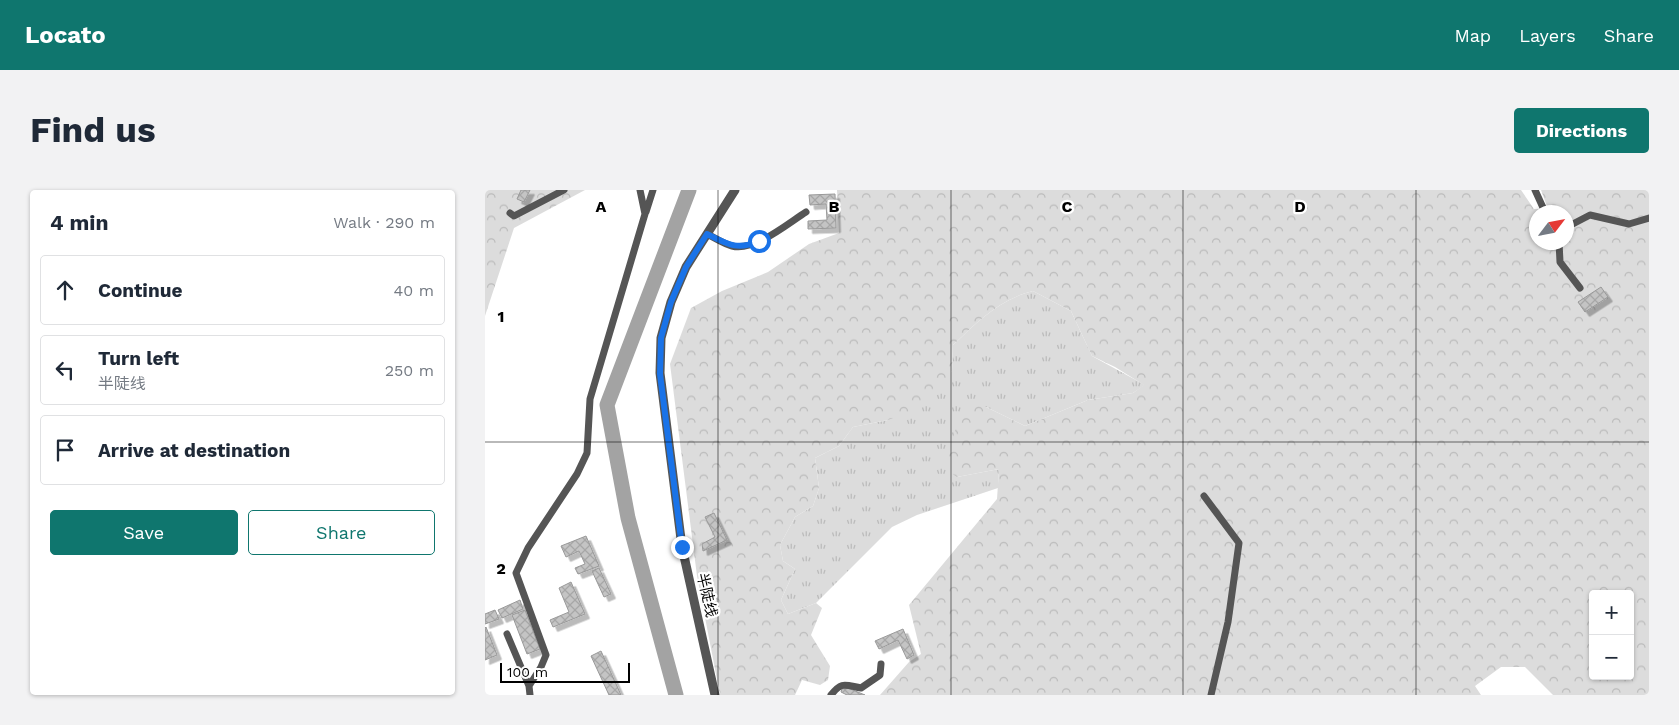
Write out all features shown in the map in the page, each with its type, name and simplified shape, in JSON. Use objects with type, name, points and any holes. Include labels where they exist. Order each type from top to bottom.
[{"type":"street","points":[[510,213],[514,216],[565,190]]},
{"type":"street","points":[[640,190],[645,214]]},
{"type":"street","points":[[529,686],[547,655],[516,573],[528,548],[577,474],[587,453],[590,399],[653,190]]},
{"type":"street","name":"半陡线","points":[[715,695],[682,547],[660,374],[661,338],[671,302],[686,267],[735,190]]},
{"type":"street","points":[[1535,190],[1542,205]]},
{"type":"street","points":[[707,234],[732,246],[747,247],[806,212]]},
{"type":"street","points":[[1574,223],[1590,215],[1629,224],[1649,218]]},
{"type":"street","points":[[1559,250],[1560,262],[1580,288]]},
{"type":"street","points":[[1204,496],[1239,543],[1228,622],[1211,695]]},
{"type":"street","points":[[507,634],[529,686],[530,695]]},
{"type":"street","points":[[831,695],[839,686],[844,684],[861,688],[880,675],[881,664]]},
{"type":"green space","points":[[485,190],[585,190],[514,228],[485,316]]},
{"type":"green space","points":[[837,190],[1521,190],[1531,205],[1529,205],[1529,250],[1574,250],[1574,205],[1547,205],[1541,190],[1649,190],[1649,695],[1553,695],[1525,667],[1501,667],[1475,686],[1481,695],[880,695],[909,662],[921,654],[909,605],[997,499],[999,469],[957,477],[948,471],[945,461],[964,404],[986,407],[1025,426],[1088,400],[1133,393],[1144,385],[1115,367],[1092,356],[1071,311],[1033,291],[1010,300],[990,312],[953,345],[952,371],[928,405],[888,420],[853,427],[839,446],[815,458],[819,488],[813,506],[795,517],[780,545],[783,561],[795,569],[781,600],[788,614],[816,603],[822,608],[811,635],[830,666],[828,680],[820,685],[802,680],[795,695],[720,695],[697,576],[670,364],[691,308],[722,291],[768,272],[809,244],[839,233]]},
{"type":"green space","points":[[1033,291],[1071,311],[1092,356],[1145,385],[1133,393],[1088,400],[1025,426],[986,407],[957,477],[999,469],[998,488],[917,515],[892,527],[816,603],[788,614],[781,600],[795,569],[783,561],[780,545],[795,517],[813,506],[819,488],[815,458],[839,446],[853,427],[888,420],[952,371],[953,345],[990,312],[1010,300]]},
{"type":"building","points":[[521,190],[530,190],[524,202],[517,199]]},
{"type":"building","points":[[835,194],[836,228],[808,229],[808,221],[827,220],[826,204],[810,205],[809,195]]},
{"type":"building","points":[[1601,287],[1608,297],[1585,312],[1578,302]]},
{"type":"building","points":[[714,513],[727,540],[703,551],[702,544],[715,537],[705,517]]},
{"type":"building","points":[[586,536],[599,566],[578,574],[575,568],[585,564],[579,551],[566,557],[561,546]]},
{"type":"building","points":[[599,568],[611,594],[604,597],[592,571]]},
{"type":"building","points":[[571,582],[585,614],[553,627],[550,620],[569,612],[559,588]]},
{"type":"building","points":[[520,600],[523,609],[502,618],[498,610]]},
{"type":"building","points":[[495,610],[499,619],[485,624],[485,614]]},
{"type":"building","points":[[525,610],[540,649],[527,654],[512,615]]},
{"type":"building","points":[[485,628],[497,655],[485,660]]},
{"type":"building","points":[[903,629],[914,655],[907,659],[898,640],[879,649],[875,641]]},
{"type":"building","points":[[601,651],[621,695],[609,695],[591,656]]},
{"type":"building","points":[[843,686],[865,695],[847,695],[841,692]]},
{"type":"waterway","points":[[676,695],[628,518],[607,405],[689,190]]},
{"type":"route","points":[[682,547],[660,374],[661,338],[671,302],[686,267],[707,234],[732,246],[747,247],[759,241]]}]
